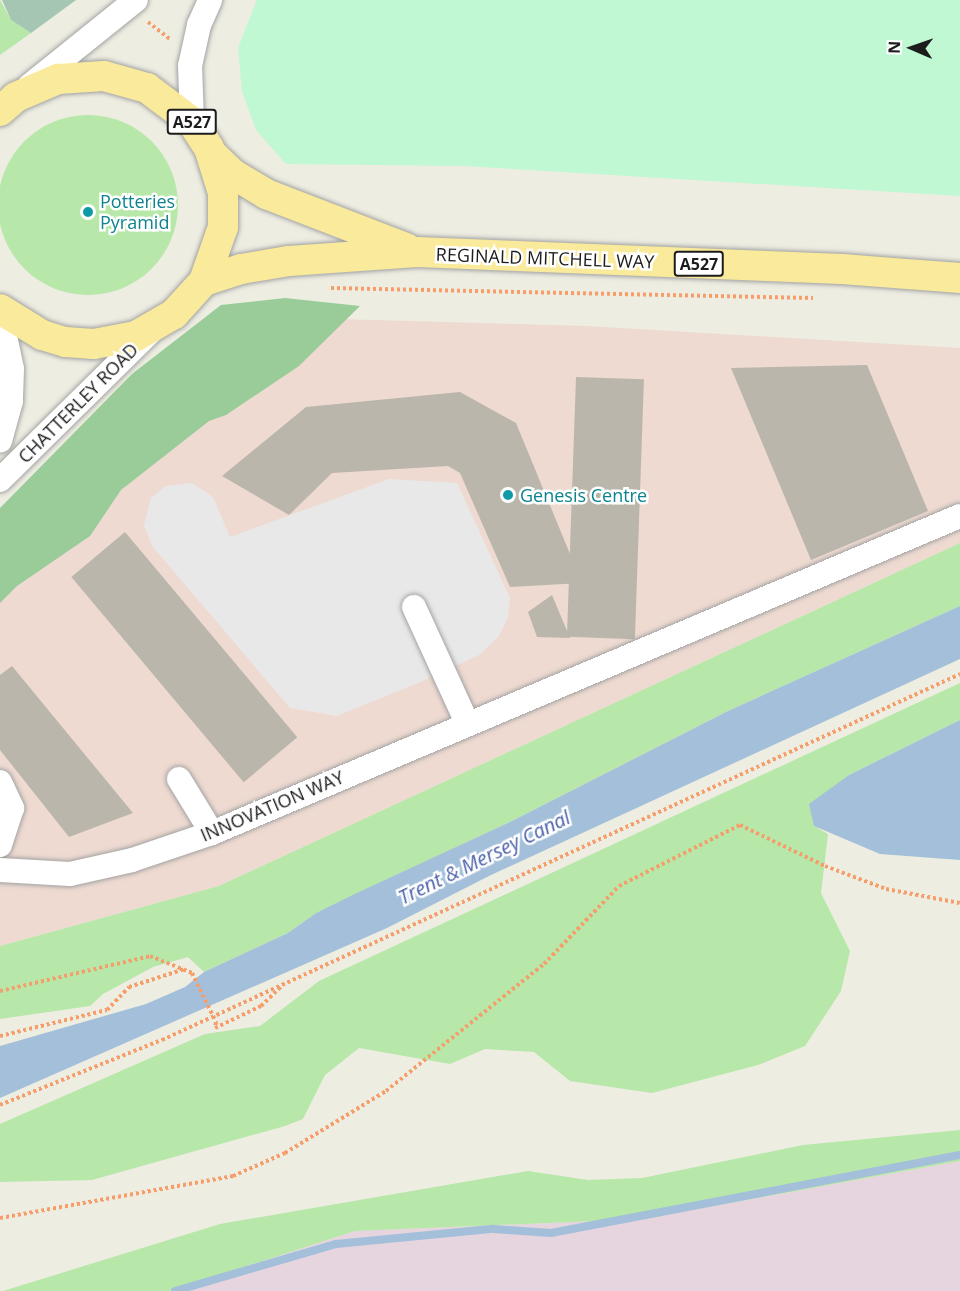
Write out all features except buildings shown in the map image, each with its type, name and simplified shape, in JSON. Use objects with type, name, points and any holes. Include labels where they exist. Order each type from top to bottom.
[{"type":"main road","name":"A527","points":[[0,310],[42,335],[65,342],[113,342],[156,327],[174,314],[204,281],[223,227],[223,194],[212,154],[192,122],[147,88],[104,76],[58,79],[8,104]]},
{"type":"main road","name":"REGINALD MITCHELL WAY","points":[[212,154],[233,174],[266,194],[417,252]]},
{"type":"main road","name":"REGINALD MITCHELL WAY","points":[[204,281],[241,269],[289,261],[417,252],[842,270],[960,278]]},
{"type":"street","points":[[192,122],[190,66],[199,25],[210,0]]},
{"type":"street","points":[[8,104],[89,34],[137,7]]},
{"type":"street","name":"CHATTERLEY ROAD","points":[[0,310],[12,369],[11,401],[0,441]]},
{"type":"street","name":"CHATTERLEY ROAD","points":[[0,480],[156,327]]},
{"type":"street","name":"INNOVATION WAY","points":[[0,870],[70,874],[132,860],[212,833],[960,516]]},
{"type":"street","points":[[414,607],[467,723]]},
{"type":"street","points":[[179,779],[212,833]]},
{"type":"street","points":[[0,782],[12,808],[0,845]]},
{"type":"path","points":[[137,7],[173,41]]},
{"type":"path","points":[[321,288],[822,298]]},
{"type":"path","points":[[0,1105],[162,1040],[960,674]]},
{"type":"path","points":[[0,1218],[233,1176],[285,1153],[386,1091],[544,964],[619,886],[740,825],[825,866],[886,889],[960,903]]},
{"type":"path","points":[[0,991],[150,956],[192,973],[216,1022],[215,1028],[261,1005],[284,984]]},
{"type":"path","points":[[0,1036],[107,1010],[129,987],[184,969]]},
{"type":"shaded area","points":[[265,317],[587,326],[960,348],[960,543],[219,886],[0,946],[0,551]]},
{"type":"shaded area","name":"Genesis Centre","points":[[389,479],[457,483],[510,598],[508,617],[499,636],[479,655],[418,683],[337,716],[290,708],[153,547],[144,526],[151,498],[166,486],[192,483],[213,497],[230,537]]},
{"type":"shaded area","points":[[960,1161],[960,1291],[170,1291],[355,1231],[643,1219]]},
{"type":"green space","points":[[0,0],[11,20],[31,33],[0,55]]},
{"type":"green space","points":[[2,0],[76,0],[31,33],[11,20]]},
{"type":"green space","points":[[257,0],[960,0],[960,196],[464,166],[286,164],[256,130],[242,91],[238,48]]},
{"type":"green space","points":[[88,115],[106,116],[123,121],[152,141],[172,170],[177,187],[177,223],[172,240],[152,269],[123,289],[106,294],[88,295],[70,294],[53,289],[24,269],[4,240],[-1,223],[-2,205],[-1,187],[4,170],[24,141],[53,121],[70,116]]},
{"type":"green space","points":[[285,298],[360,306],[299,366],[226,415],[209,421],[121,490],[90,536],[17,586],[0,603],[0,508],[132,374],[221,305]]},
{"type":"green space","points":[[960,543],[960,606],[728,711],[512,821],[316,913],[288,933],[204,972],[188,957],[153,967],[103,994],[90,1006],[0,1019],[0,946],[219,886]]},
{"type":"green space","points":[[960,683],[960,720],[849,775],[814,826],[828,834],[821,893],[850,951],[841,991],[805,1046],[758,1065],[652,1093],[570,1081],[534,1052],[485,1049],[450,1064],[359,1048],[325,1075],[303,1119],[285,1126],[92,1180],[0,1182],[0,1124],[205,1034],[260,1026],[319,981]]},
{"type":"green space","points":[[960,1130],[960,1161],[643,1219],[355,1231],[170,1291],[3,1291],[220,1224],[528,1171],[588,1180],[642,1178],[803,1145]]},
{"type":"water","name":"Trent & Mersey Canal","points":[[960,606],[960,659],[491,875],[387,928],[0,1098],[0,1046],[146,1004],[185,987],[204,972],[288,933],[316,913],[512,821],[728,711]]},
{"type":"water","points":[[960,720],[960,860],[880,854],[814,826],[809,804],[849,775]]},
{"type":"waterway","points":[[175,1291],[336,1244],[493,1229],[551,1233],[960,1155]]},
{"type":"place","name":"Potteries Pyramid","points":[[88,212]]},
{"type":"place","name":"Genesis Centre","points":[[508,495]]}]
